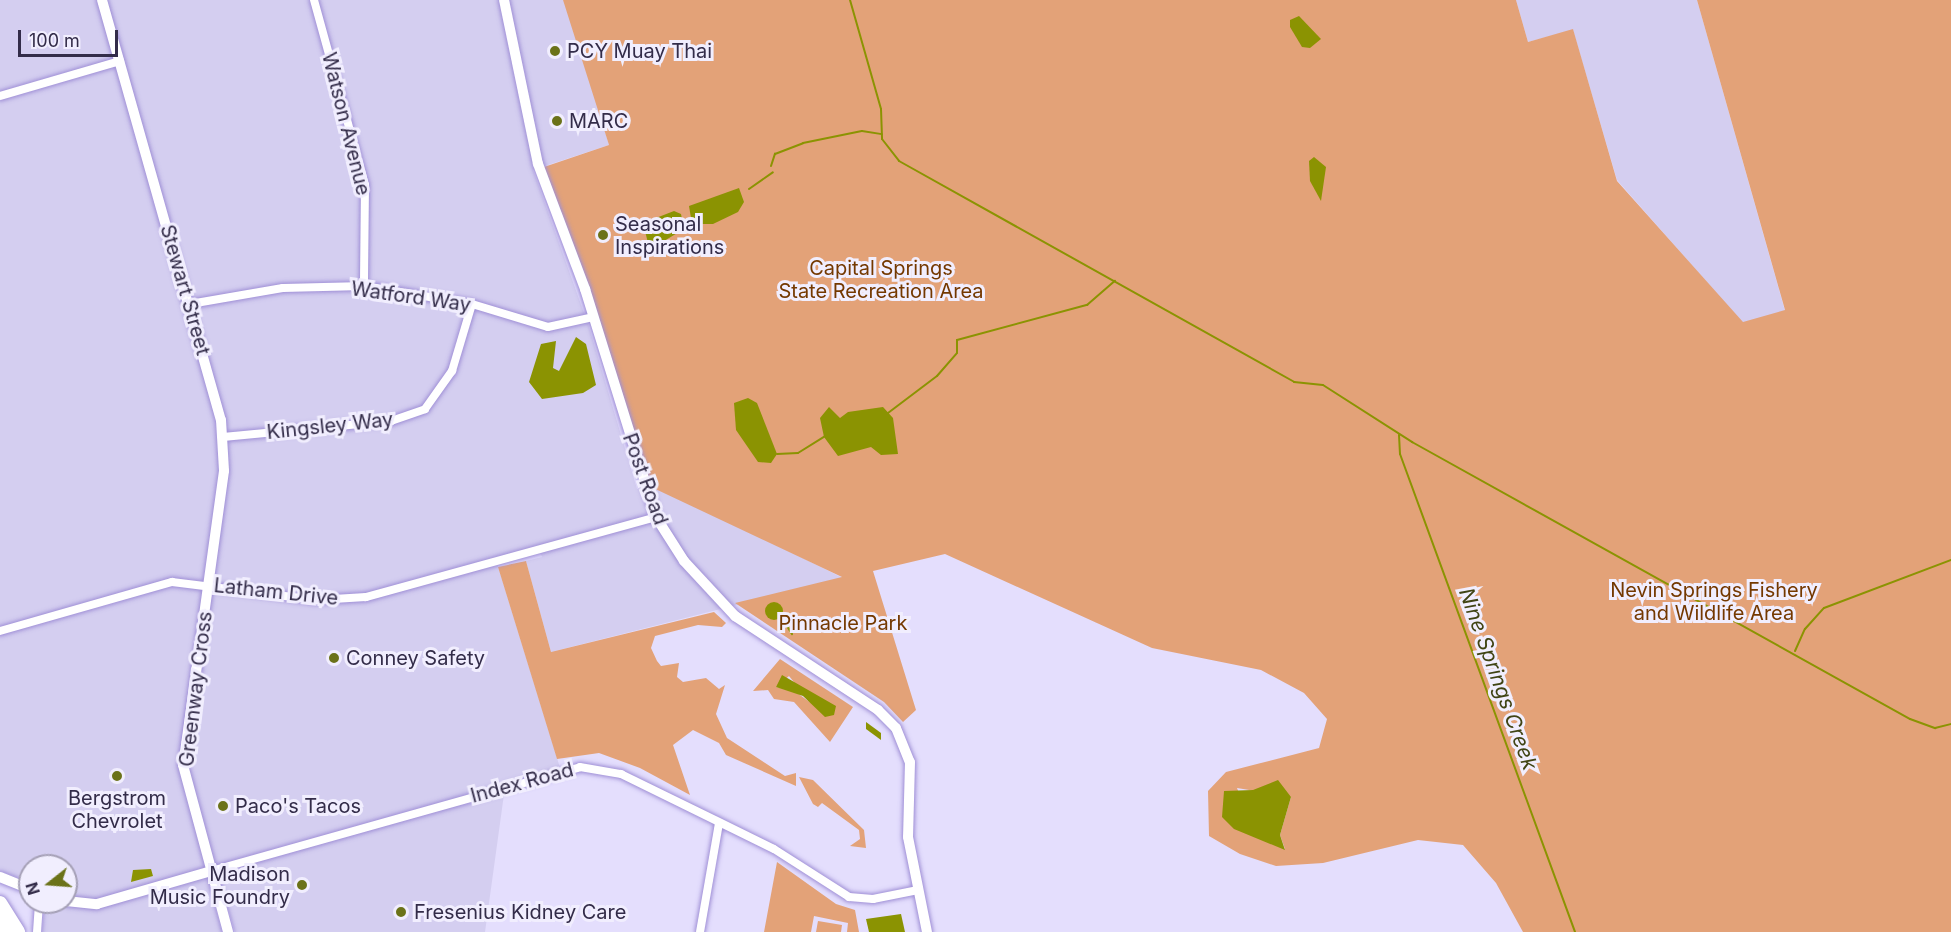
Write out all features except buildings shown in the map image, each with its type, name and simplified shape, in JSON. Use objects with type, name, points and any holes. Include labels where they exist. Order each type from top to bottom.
[{"type":"highway","points":[[0,903],[18,932]]},
{"type":"highway","points":[[0,919],[6,932]]},
{"type":"street","name":"Stewart Street","points":[[102,0],[190,304],[223,437],[209,585]]},
{"type":"street","name":"Watson Avenue","points":[[314,0],[365,185],[364,286]]},
{"type":"street","name":"Post Road","points":[[504,0],[538,164],[593,318],[656,517],[688,567],[735,616],[896,728],[910,762],[908,837],[927,932]]},
{"type":"street","points":[[0,96],[120,61]]},
{"type":"street","name":"Watford Way","points":[[190,304],[282,288],[364,286],[472,304],[548,327],[593,318]]},
{"type":"street","name":"Kingsley Way","points":[[223,437],[391,420],[425,409],[452,371],[472,304]]},
{"type":"street","name":"Latham Drive","points":[[0,631],[172,582],[317,600],[366,597],[656,517]]},
{"type":"street","name":"Greenway Cross","points":[[209,585],[183,765],[228,932]]},
{"type":"street","name":"Index Road","points":[[211,871],[580,767],[621,774],[793,860],[849,897],[918,890]]},
{"type":"street","points":[[700,932],[719,823]]},
{"type":"street","points":[[78,902],[97,904],[211,871]]},
{"type":"street","points":[[0,877],[18,884]]},
{"type":"street","points":[[37,932],[38,914]]},
{"type":"shaded area","points":[[0,0],[563,0],[569,7],[609,145],[533,170],[589,327],[637,489],[655,485],[843,578],[551,652],[526,561],[542,557],[540,552],[497,563],[561,771],[505,787],[485,932],[235,932],[220,882],[210,872],[209,885],[222,932],[42,932],[44,914],[78,914],[78,854],[18,854],[18,878],[0,871]]},
{"type":"shaded area","points":[[1516,0],[1697,0],[1785,311],[1743,323],[1617,180],[1573,30],[1528,42]]},
{"type":"shaded area","points":[[1299,16],[1321,39],[1310,48],[1302,47],[1290,27],[1290,20]]},
{"type":"shaded area","points":[[1314,157],[1326,167],[1321,201],[1310,181],[1309,161]]},
{"type":"shaded area","points":[[739,188],[744,202],[738,212],[713,224],[692,224],[689,206]]},
{"type":"shaded area","points":[[674,211],[681,214],[684,229],[664,241],[648,243],[643,223]]},
{"type":"shaded area","points":[[576,337],[586,344],[596,385],[583,393],[542,399],[529,382],[541,344],[556,341],[553,368],[559,371]]},
{"type":"shaded area","points":[[748,398],[757,403],[777,454],[771,463],[758,462],[736,430],[734,403]]},
{"type":"shaded area","points":[[829,407],[840,418],[848,412],[883,407],[893,418],[898,454],[881,455],[871,447],[838,456],[824,437],[820,418]]},
{"type":"shaded area","points":[[774,602],[781,604],[783,611],[781,618],[774,620],[767,618],[765,611],[767,604]]},
{"type":"shaded area","points":[[782,675],[836,706],[834,715],[825,717],[803,696],[776,687]]},
{"type":"shaded area","points":[[866,722],[881,733],[881,740],[866,729]]},
{"type":"shaded area","points":[[1278,780],[1291,797],[1280,835],[1285,850],[1234,829],[1222,817],[1224,791],[1253,790]]},
{"type":"shaded area","points":[[151,869],[153,876],[131,882],[133,870]]},
{"type":"shaded area","points":[[901,914],[905,932],[869,932],[866,919]]},
{"type":"green space","name":"Capital Springs State Recreation Area","points":[[563,0],[1516,0],[1528,42],[1573,29],[1617,181],[1743,322],[1785,310],[1697,0],[1951,0],[1951,932],[1523,932],[1496,883],[1463,845],[1418,840],[1323,863],[1276,866],[1240,854],[1209,836],[1208,791],[1226,772],[1319,748],[1327,719],[1304,693],[1261,670],[1152,648],[945,554],[873,571],[916,710],[903,722],[884,702],[735,603],[842,577],[649,486],[588,283],[544,167],[609,145]],"holes":[[[1237,788],[1291,797],[1280,835],[1285,849],[1256,837]]]},
{"type":"green space","points":[[526,561],[551,652],[714,612],[726,623],[722,627],[698,625],[655,636],[651,648],[657,661],[661,666],[679,663],[677,677],[683,682],[706,678],[719,689],[725,685],[716,714],[727,738],[785,776],[796,773],[796,786],[726,755],[719,743],[693,730],[673,745],[690,795],[640,768],[599,753],[557,759],[498,567]]},
{"type":"green space","points":[[780,659],[853,707],[830,742],[794,702],[774,699],[768,690],[753,691]],"holes":[[[789,676],[811,703],[793,690],[776,687]]]},
{"type":"green space","points":[[799,777],[813,780],[864,830],[866,848],[850,846],[860,839],[859,830],[822,803],[818,807],[813,804]]},
{"type":"green space","points":[[777,862],[836,904],[855,910],[859,932],[847,932],[848,923],[814,916],[811,932],[764,932]]},
{"type":"green space","points":[[818,921],[842,925],[841,932],[816,932]]},
{"type":"waterway","points":[[850,0],[881,109],[882,139],[899,161],[1294,382],[1323,385],[1412,442],[1910,719],[1935,728],[1951,724]]},
{"type":"waterway","points":[[771,166],[775,154],[803,143],[862,131],[882,134]]},
{"type":"waterway","points":[[749,189],[773,172]]},
{"type":"waterway","points":[[888,413],[937,376],[957,353],[957,340],[1087,305],[1115,281]]},
{"type":"waterway","name":"Nine Springs Creek","points":[[1399,435],[1400,454],[1575,932]]},
{"type":"waterway","points":[[777,454],[798,453],[824,437]]},
{"type":"waterway","points":[[1795,651],[1805,629],[1824,608],[1951,560]]},
{"type":"waterway","points":[[782,618],[792,634]]},
{"type":"place","name":"PCY Muay Thai","points":[[555,51]]},
{"type":"place","name":"MARC","points":[[557,121]]},
{"type":"place","name":"Seasonal Inspirations","points":[[603,235]]},
{"type":"place","name":"Conney Safety","points":[[334,658]]},
{"type":"place","name":"Bergstrom Chevrolet","points":[[117,776]]},
{"type":"place","name":"Paco's Tacos","points":[[223,806]]},
{"type":"place","name":"Madison Music Foundry","points":[[302,885]]},
{"type":"place","name":"Fresenius Kidney Care","points":[[401,912]]},
{"type":"park label","name":"Nevin Springs Fishery and Wildlife Area","points":[[1714,602]]},
{"type":"park label","name":"Pinnacle Park","points":[[843,623]]}]
